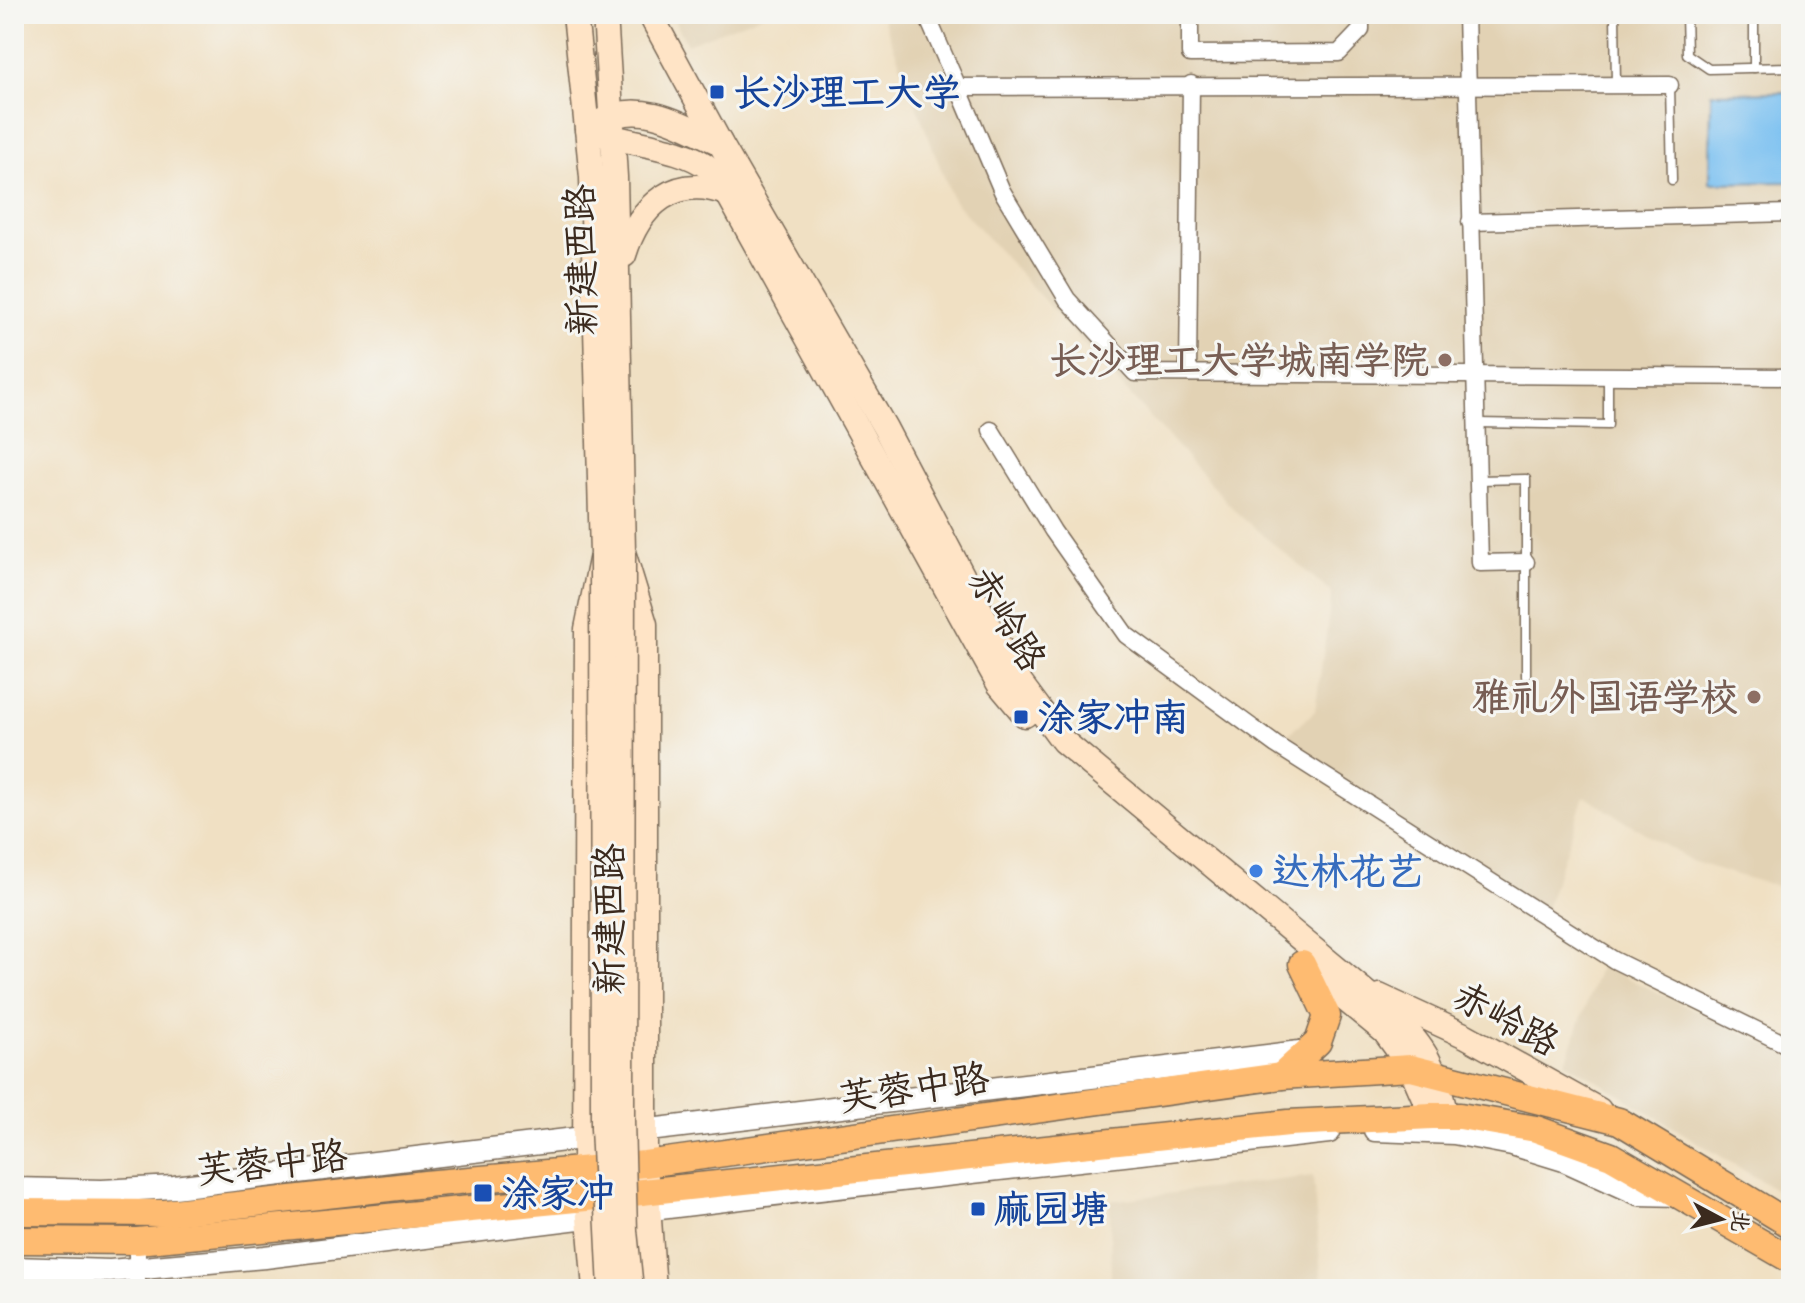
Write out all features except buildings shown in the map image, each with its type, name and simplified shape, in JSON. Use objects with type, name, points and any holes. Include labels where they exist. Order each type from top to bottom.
[{"type":"main road","points":[[575,14],[596,137]]},
{"type":"main road","name":"新建西路","points":[[605,14],[611,115],[596,137],[613,554],[622,1120],[631,1289]]},
{"type":"main road","name":"赤岭路","points":[[650,14],[720,143],[885,428],[1015,676],[1063,741],[1421,1044],[1424,1071],[1439,1116]]},
{"type":"main road","points":[[611,115],[659,113],[720,143]]},
{"type":"main road","name":"新建西路","points":[[596,137],[617,276],[603,1128],[611,1289]]},
{"type":"main road","name":"赤岭路","points":[[596,137],[677,154],[710,168],[728,194],[999,684],[1067,764],[1385,1032],[1424,1071]]},
{"type":"main road","points":[[617,276],[633,226],[654,202],[679,189],[713,187],[728,194]]},
{"type":"main road","name":"新建西路","points":[[613,554],[645,624],[645,1164],[654,1289]]},
{"type":"main road","name":"新建西路","points":[[595,1289],[585,1170],[587,629],[613,554]]},
{"type":"main road","points":[[1281,1076],[1318,1042],[1327,1016],[1302,964]]},
{"type":"main road","name":"赤岭路","points":[[1355,986],[1466,1036],[1619,1121]]},
{"type":"main road","name":"芙蓉中路","points":[[14,1212],[165,1213],[425,1184],[645,1164],[1281,1076],[1424,1071],[1619,1121],[1791,1225]]},
{"type":"main road","name":"芙蓉中路","points":[[14,1240],[137,1241],[587,1207],[1288,1123],[1439,1116],[1536,1129],[1611,1156],[1791,1260]]},
{"type":"street","points":[[926,14],[1002,191],[1067,299],[1135,373],[1791,377]]},
{"type":"street","points":[[1190,14],[1190,54],[1339,53],[1361,30],[1361,14]]},
{"type":"street","points":[[1466,14],[1480,563],[1526,562]]},
{"type":"street","points":[[1188,373],[1191,84]]},
{"type":"street","points":[[958,87],[1670,85]]},
{"type":"street","points":[[1470,222],[1791,213]]},
{"type":"street","points":[[991,430],[1053,531],[1126,635],[1276,745],[1614,960],[1791,1047]]},
{"type":"street","points":[[14,1189],[102,1191],[174,1187],[1308,1051]]},
{"type":"street","points":[[647,1201],[1346,1130],[1454,1133],[1512,1144],[1577,1165],[1639,1194],[1679,1195]]},
{"type":"street","points":[[14,1268],[137,1279],[587,1207]]},
{"type":"street","points":[[137,1241],[137,1279]]},
{"type":"lane","points":[[1615,14],[1616,85]]},
{"type":"lane","points":[[1686,14],[1687,54],[1709,69],[1791,67]]},
{"type":"lane","points":[[1754,14],[1754,68]]},
{"type":"lane","points":[[1670,85],[1672,180]]},
{"type":"lane","points":[[1477,423],[1608,425],[1608,377]]},
{"type":"lane","points":[[1478,480],[1526,479],[1526,676]]},
{"type":"shaded area","points":[[671,14],[765,14],[687,44]]},
{"type":"shaded area","name":"长沙理工大学城南学院","points":[[881,14],[1791,14],[1791,891],[1691,861],[1584,796],[1543,918],[1276,745],[1315,711],[1332,593],[1239,515],[953,200]]},
{"type":"shaded area","points":[[1600,965],[1791,1056],[1791,1199],[1566,1062]]},
{"type":"shaded area","points":[[1313,1176],[1322,1289],[1111,1289],[1110,1201]]},
{"type":"water","points":[[1791,92],[1791,182],[1710,183],[1711,93]]},
{"type":"place","name":"长沙理工大学","points":[[717,92]]},
{"type":"place","name":"长沙理工大学城南学院","points":[[1445,360]]},
{"type":"place","name":"雅礼外国语学校","points":[[1754,697]]},
{"type":"place","name":"涂家冲南","points":[[1021,717]]},
{"type":"place","name":"达林花艺","points":[[1256,871]]},
{"type":"place","name":"涂家冲","points":[[483,1193]]},
{"type":"place","name":"麻园塘","points":[[978,1209]]}]
